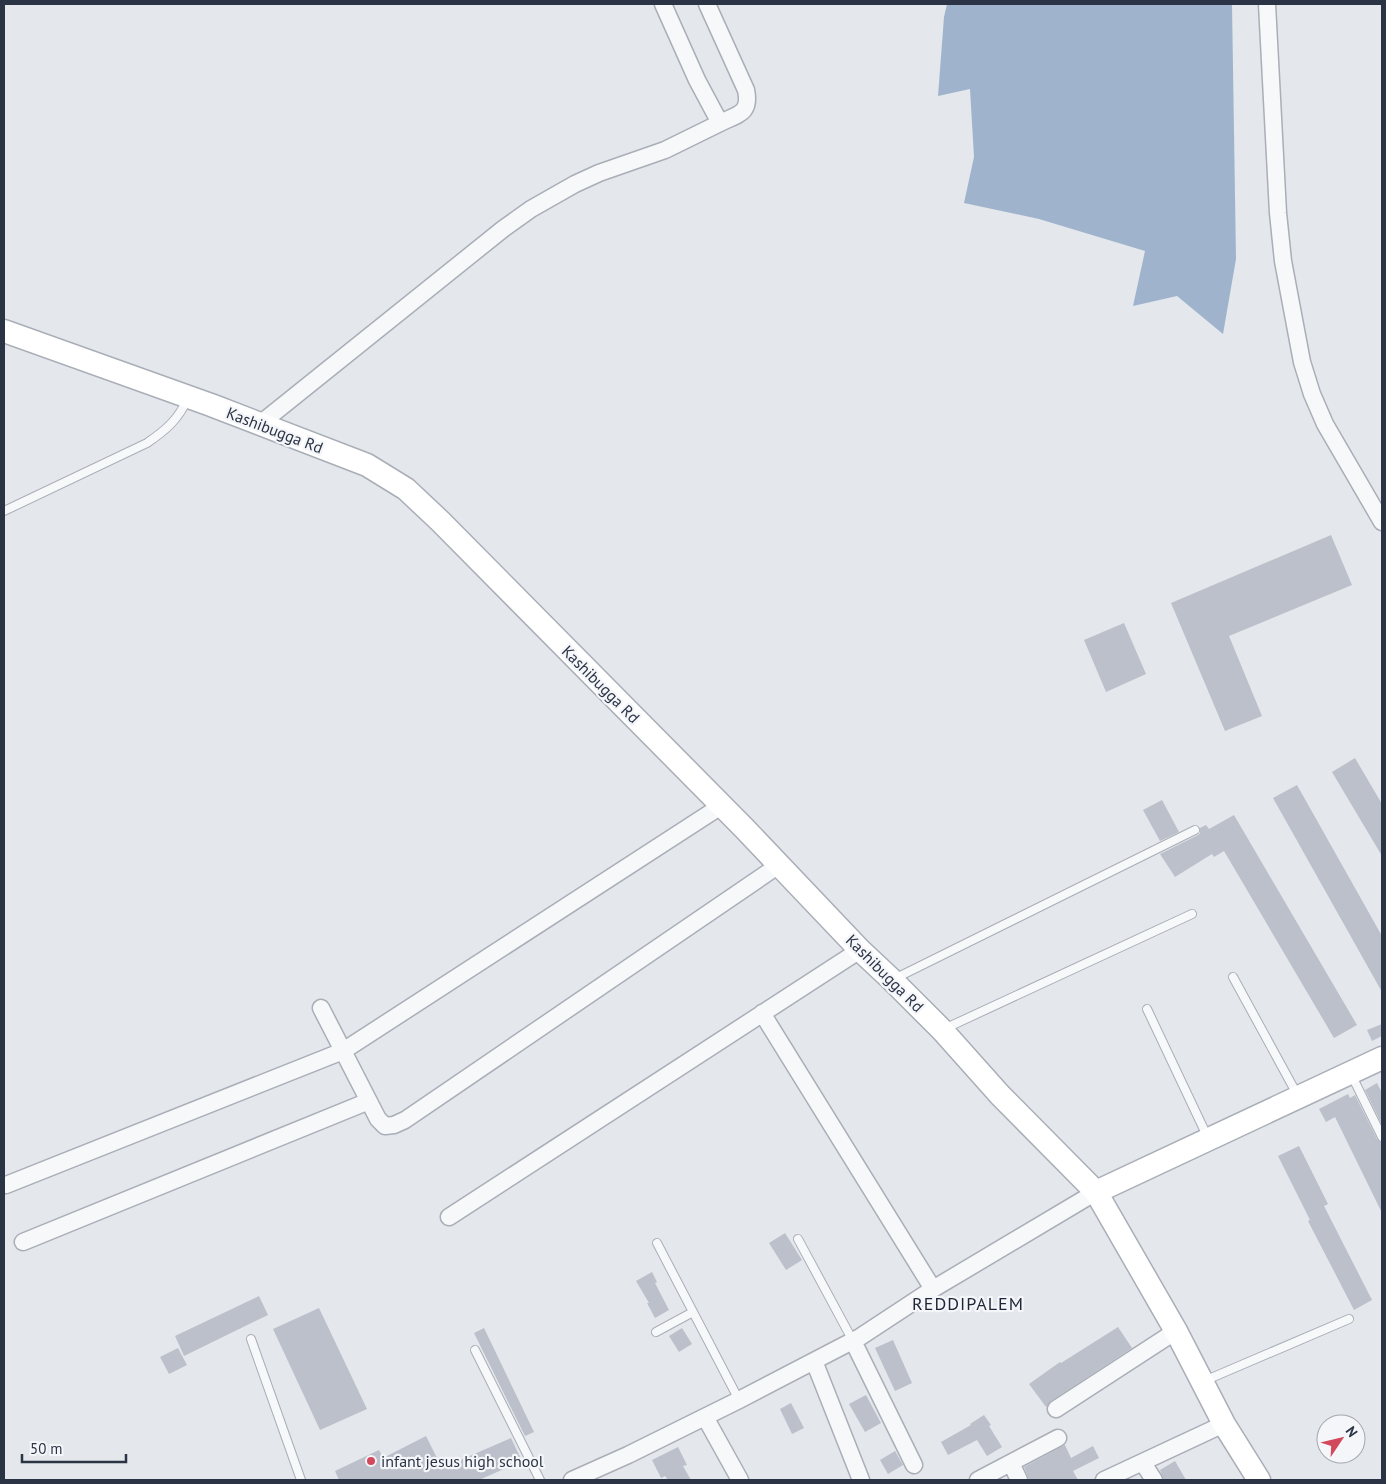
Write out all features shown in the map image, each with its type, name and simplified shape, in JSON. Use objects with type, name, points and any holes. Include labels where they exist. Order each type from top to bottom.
[{"type":"main road","name":"Kashibugga Rd","points":[[4,331],[188,397],[367,465],[406,489],[447,528],[721,806],[860,950],[942,1030],[1000,1095],[1096,1192],[1176,1331],[1224,1424],[1259,1480]]},
{"type":"main road","points":[[1096,1192],[1382,1058]]},
{"type":"street","points":[[663,4],[697,80],[720,123]]},
{"type":"street","points":[[260,424],[502,229],[531,209],[575,184],[665,150],[747,108],[749,100],[746,90],[707,4]]},
{"type":"street","points":[[1267,4],[1278,213],[1283,261],[1302,362],[1312,394],[1325,424],[1382,522]]},
{"type":"street","points":[[6,1185],[344,1051],[721,806]]},
{"type":"street","points":[[321,1008],[378,1119],[385,1126],[394,1125],[405,1120],[779,865]]},
{"type":"street","points":[[449,1217],[860,950]]},
{"type":"street","points":[[762,1013],[933,1289]]},
{"type":"street","points":[[22,1242],[369,1101]]},
{"type":"street","points":[[576,1480],[740,1400],[853,1341],[933,1289],[1096,1192]]},
{"type":"street","points":[[1056,1409],[1176,1331]]},
{"type":"street","points":[[853,1341],[914,1465]]},
{"type":"street","points":[[814,1361],[861,1480]]},
{"type":"street","points":[[705,1417],[740,1480]]},
{"type":"street","points":[[1104,1480],[1224,1424]]},
{"type":"street","points":[[978,1480],[1058,1438]]},
{"type":"street","points":[[1011,1463],[1019,1480]]},
{"type":"street","points":[[1143,1463],[1154,1480]]},
{"type":"lane","points":[[4,511],[147,443],[167,429],[182,411],[188,397]]},
{"type":"lane","points":[[892,980],[1195,830]]},
{"type":"lane","points":[[942,1030],[1192,914]]},
{"type":"lane","points":[[1234,977],[1299,1097]]},
{"type":"lane","points":[[1147,1009],[1209,1139]]},
{"type":"lane","points":[[1350,1073],[1382,1137]]},
{"type":"lane","points":[[798,1240],[853,1341]]},
{"type":"lane","points":[[657,1243],[740,1400]]},
{"type":"lane","points":[[656,1332],[693,1312]]},
{"type":"lane","points":[[1202,1382],[1349,1319]]},
{"type":"lane","points":[[251,1339],[301,1480]]},
{"type":"lane","points":[[475,1350],[540,1480]]},
{"type":"water","points":[[947,4],[1232,4],[1236,259],[1223,334],[1177,296],[1133,306],[1145,251],[1039,219],[964,203],[974,157],[970,89],[938,96],[944,17]]},
{"type":"building","points":[[1331,535],[1352,585],[1229,636],[1262,716],[1225,731],[1171,603]]},
{"type":"building","points":[[1124,623],[1146,674],[1106,692],[1084,640]]},
{"type":"building","points":[[1355,758],[1382,804],[1382,856],[1332,772]]},
{"type":"building","points":[[1297,785],[1382,936],[1382,992],[1273,798]]},
{"type":"building","points":[[1162,800],[1179,832],[1160,841],[1143,810]]},
{"type":"building","points":[[1234,815],[1357,1025],[1334,1038],[1224,851],[1214,857],[1212,854],[1175,877],[1160,854],[1198,835],[1200,828],[1206,825],[1209,829]]},
{"type":"building","points":[[1382,1024],[1382,1036],[1372,1041],[1367,1030]]},
{"type":"building","points":[[1377,1083],[1382,1093],[1382,1125],[1365,1090]]},
{"type":"building","points":[[1348,1094],[1350,1098],[1355,1095],[1377,1139],[1382,1143],[1382,1213],[1335,1117],[1326,1122],[1319,1109]]},
{"type":"building","points":[[1299,1146],[1328,1204],[1324,1206],[1372,1300],[1354,1310],[1308,1221],[1310,1220],[1278,1156]]},
{"type":"building","points":[[785,1233],[802,1260],[786,1270],[769,1243]]},
{"type":"building","points":[[652,1272],[657,1282],[655,1283],[669,1310],[655,1318],[647,1303],[649,1303],[636,1281]]},
{"type":"building","points":[[259,1296],[268,1315],[184,1356],[175,1336]]},
{"type":"building","points":[[319,1308],[367,1409],[320,1430],[273,1329]]},
{"type":"building","points":[[1118,1327],[1132,1348],[1051,1401],[1046,1407],[1029,1384],[1060,1362]]},
{"type":"building","points":[[484,1328],[534,1432],[525,1436],[474,1333]]},
{"type":"building","points":[[682,1328],[692,1344],[679,1352],[669,1336]]},
{"type":"building","points":[[893,1340],[912,1383],[895,1391],[875,1348]]},
{"type":"building","points":[[178,1348],[187,1365],[169,1374],[160,1357]]},
{"type":"building","points":[[866,1395],[881,1423],[865,1432],[849,1404]]},
{"type":"building","points":[[791,1403],[804,1428],[792,1434],[780,1409]]},
{"type":"building","points":[[984,1415],[1002,1447],[987,1456],[977,1440],[948,1455],[941,1442],[971,1425]]},
{"type":"building","points":[[426,1436],[442,1468],[511,1438],[522,1461],[479,1480],[339,1480],[335,1471],[379,1450],[383,1458]]},
{"type":"building","points":[[1065,1445],[1071,1458],[1093,1446],[1099,1458],[1073,1471],[1078,1480],[1029,1480],[1024,1467]]},
{"type":"building","points":[[678,1447],[687,1465],[683,1466],[691,1480],[668,1480],[665,1476],[661,1478],[652,1460]]},
{"type":"building","points":[[895,1451],[903,1465],[888,1474],[880,1460]]},
{"type":"building","points":[[1175,1461],[1186,1480],[1164,1480],[1160,1470]]},
{"type":"place","name":"infant jesus high school","points":[[371,1461]]},
{"type":"district","name":"REDDIPALEM","points":[[968,1303]]}]
